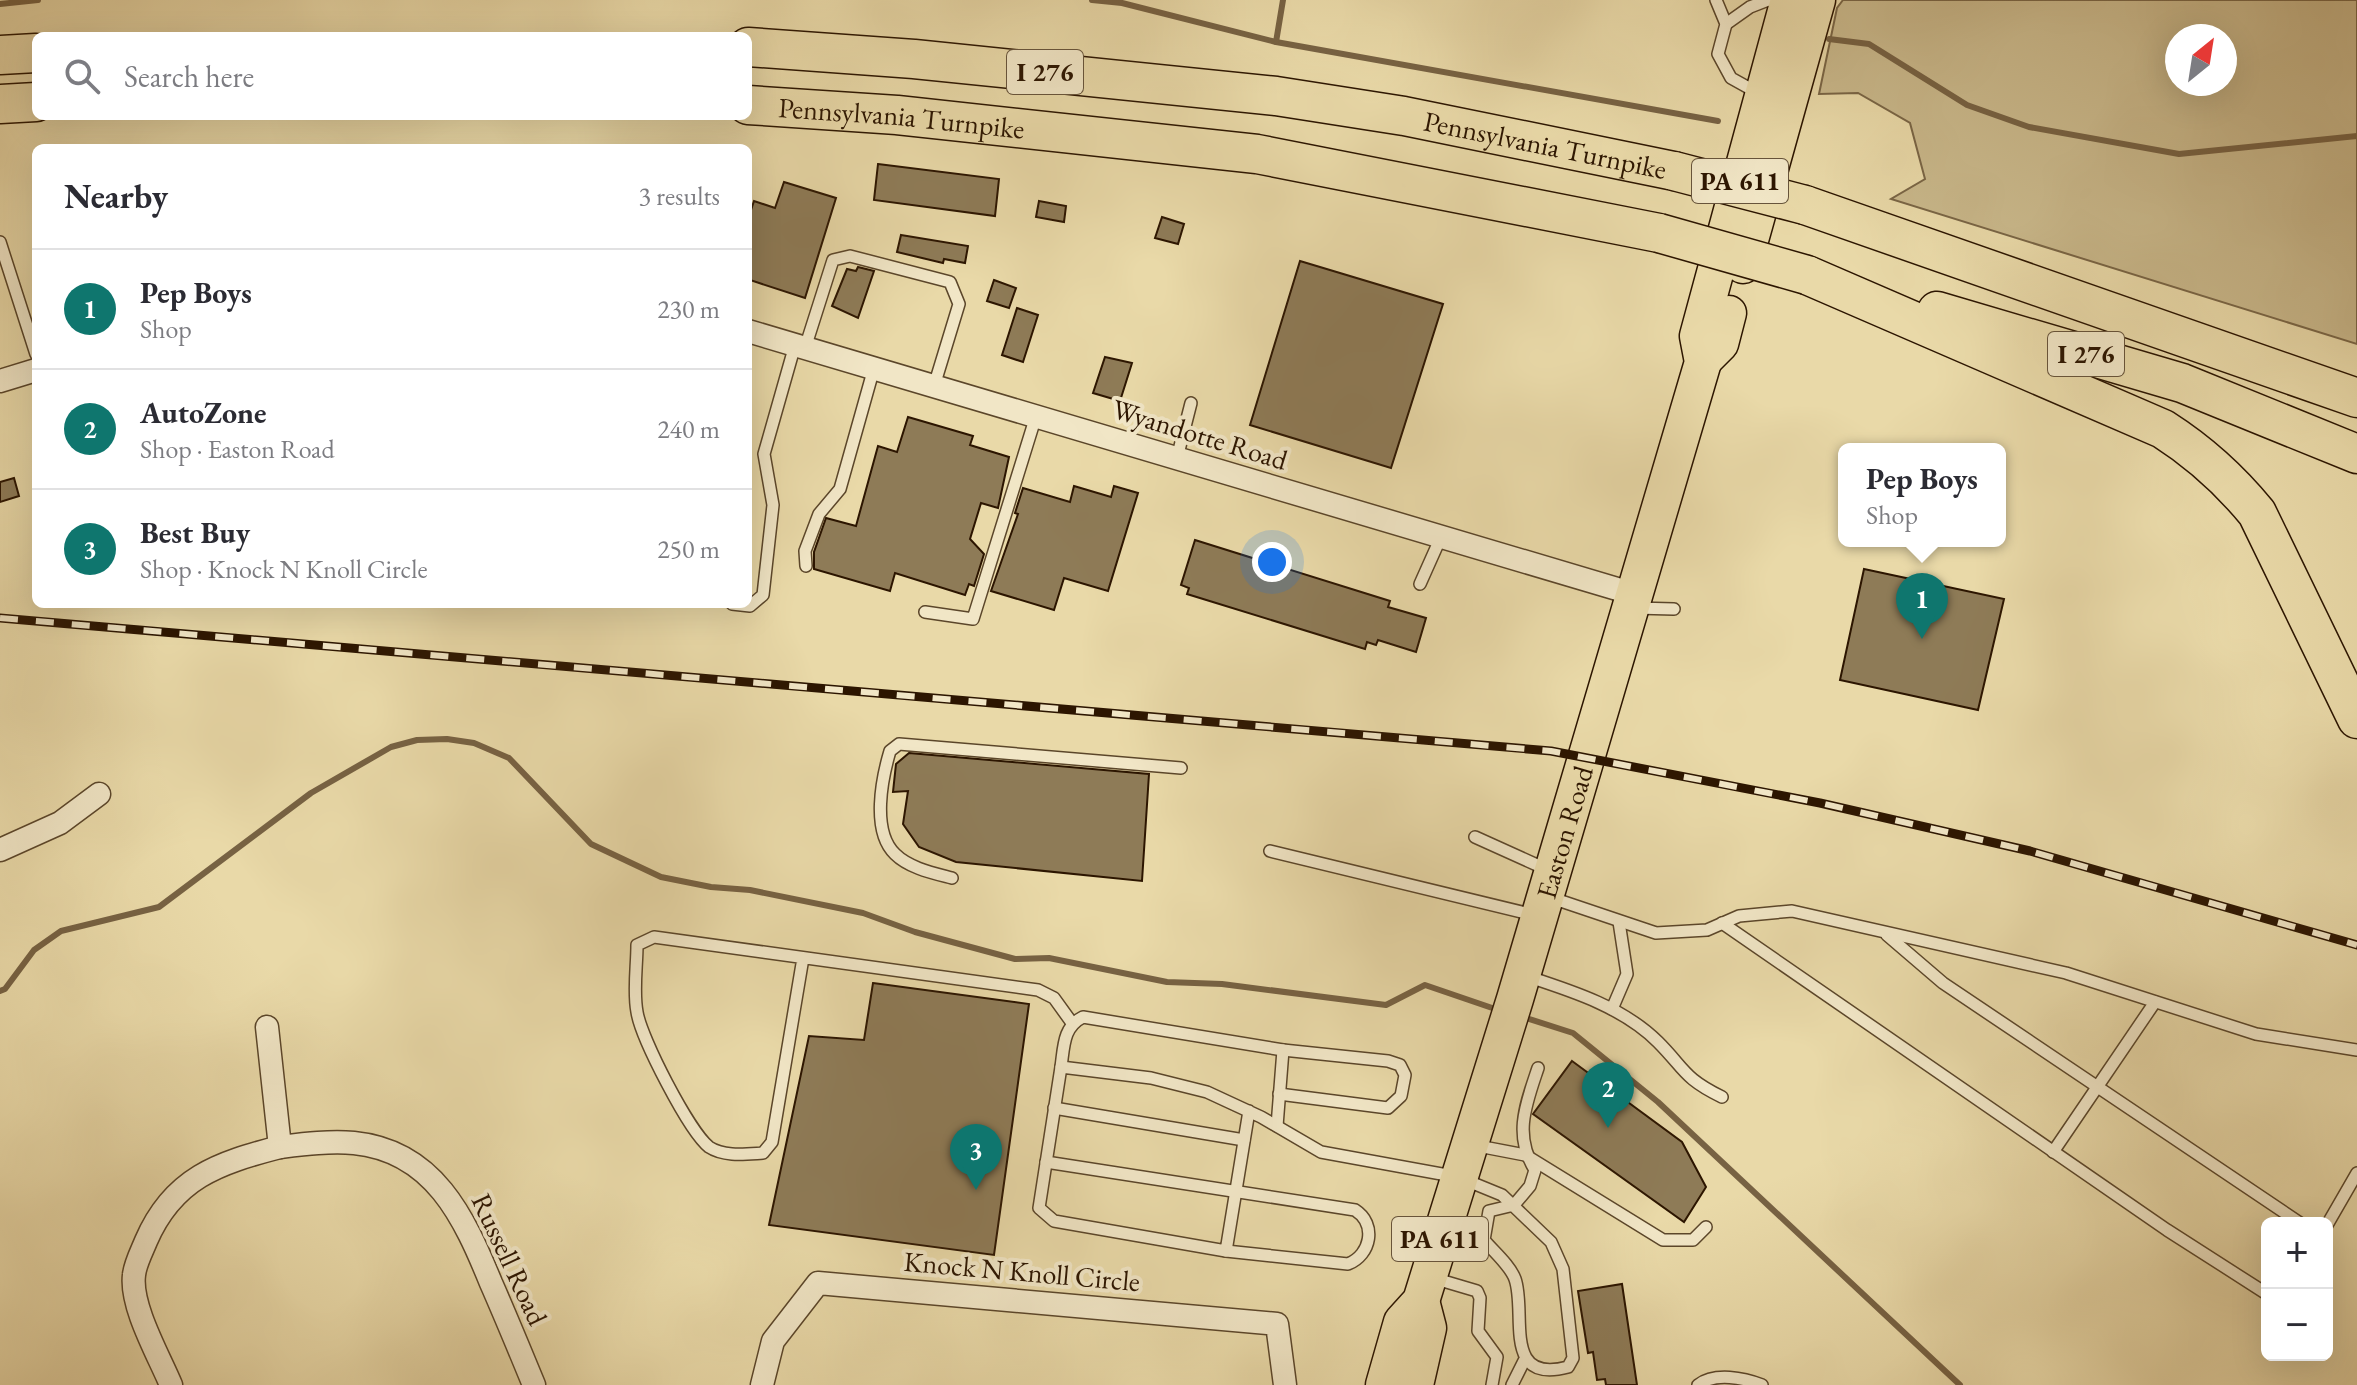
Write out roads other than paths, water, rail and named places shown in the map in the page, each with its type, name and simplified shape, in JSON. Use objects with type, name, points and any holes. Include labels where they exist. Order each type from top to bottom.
[{"type":"highway","name":"Easton Road","points":[[1384,1385],[1402,1322],[1424,1289],[1514,1001],[1703,362],[1698,336],[1789,0]]},
{"type":"highway","name":"Easton Road","points":[[1729,313],[1817,0]]},
{"type":"highway","name":"Pennsylvania Turnpike","points":[[752,47],[914,59],[1276,96],[1404,116],[1674,171],[1805,205],[2357,398]]},
{"type":"highway","points":[[0,55],[32,53]]},
{"type":"highway","points":[[0,104],[32,102]]},
{"type":"highway","name":"Pennsylvania Turnpike","points":[[752,105],[897,115],[1257,154],[1659,233],[2008,330],[2182,383],[2357,454]]},
{"type":"highway","points":[[1807,275],[2163,429],[2188,445],[2257,513],[2357,719]]},
{"type":"highway","points":[[2123,314],[2357,374]]},
{"type":"highway","name":"Easton Road","points":[[1415,1385],[1428,1328],[1424,1289]]},
{"type":"main road","name":"Easton Road","points":[[1703,362],[1721,344],[1729,313]]},
{"type":"street","name":"Wyandotte Road","points":[[752,332],[1441,537],[1632,601]]},
{"type":"street","points":[[0,381],[32,371]]},
{"type":"street","points":[[0,850],[60,823],[99,794]]},
{"type":"street","points":[[267,1027],[280,1147]]},
{"type":"street","name":"Russell Road","points":[[171,1385],[137,1301],[134,1275],[150,1232],[174,1195],[192,1179],[237,1158],[280,1147],[326,1142],[357,1143],[407,1159],[430,1175],[467,1224],[534,1385]]},
{"type":"street","name":"Knock N Knoll Circle","points":[[762,1385],[773,1341],[818,1283],[1277,1324],[1285,1385]]},
{"type":"lane","points":[[1716,0],[1726,24],[1718,54],[1731,78],[1763,96]]},
{"type":"lane","points":[[1726,24],[1750,7],[1768,0]]},
{"type":"lane","points":[[0,242],[32,342]]},
{"type":"lane","points":[[752,604],[763,595],[773,505],[764,454],[833,260],[850,256],[950,282],[959,304],[934,386]]},
{"type":"lane","points":[[806,566],[805,551],[819,514],[840,489],[874,368]]},
{"type":"lane","points":[[1177,458],[1191,403]]},
{"type":"lane","points":[[925,612],[973,619],[1036,416]]},
{"type":"lane","points":[[1420,584],[1441,537]]},
{"type":"lane","points":[[1632,601],[1674,609]]},
{"type":"lane","points":[[952,878],[925,871],[893,853],[881,826],[884,771],[890,751],[899,744],[1181,768]]},
{"type":"lane","points":[[1475,837],[1545,895]]},
{"type":"lane","points":[[1270,851],[1545,895],[1656,933],[1707,930],[1739,916],[1792,911],[2066,973],[2256,1034],[2357,1050]]},
{"type":"lane","points":[[1612,1009],[1627,974],[1619,922]]},
{"type":"lane","points":[[1722,923],[2053,1152],[2261,1290]]},
{"type":"lane","points":[[1883,932],[1943,983],[2291,1217]]},
{"type":"lane","points":[[803,958],[772,1142],[763,1153],[733,1154],[711,1148],[699,1135],[666,1081],[637,1013],[637,945],[654,937],[1038,990],[1054,998],[1072,1023]]},
{"type":"lane","points":[[1514,1001],[1612,1009],[1658,1042],[1694,1084],[1722,1097]]},
{"type":"lane","points":[[2053,1152],[2155,1002]]},
{"type":"lane","points":[[1046,1162],[1355,1210],[1366,1217],[1370,1229],[1365,1250],[1358,1260],[1348,1264],[1226,1251],[1054,1221],[1039,1208],[1054,1108],[1061,1067],[1066,1032],[1072,1023],[1083,1017],[1283,1050],[1388,1061],[1400,1065],[1405,1075],[1401,1096],[1388,1108],[1279,1094]]},
{"type":"lane","points":[[1277,1126],[1283,1050]]},
{"type":"lane","points":[[1061,1067],[1151,1078],[1207,1092],[1249,1111],[1321,1152],[1464,1161],[1525,1155],[1663,1240],[1693,1240],[1706,1227]]},
{"type":"lane","points":[[1512,1385],[1524,1361],[1514,1276],[1484,1240],[1489,1211],[1514,1205],[1530,1186],[1535,1170],[1525,1155],[1523,1113],[1538,1068]]},
{"type":"lane","points":[[1054,1108],[1244,1140]]},
{"type":"lane","points":[[1226,1251],[1249,1111]]},
{"type":"lane","points":[[1464,1161],[1551,1242],[1563,1269],[1573,1358],[1568,1367],[1558,1371],[1531,1369],[1524,1361]]},
{"type":"lane","points":[[2332,1217],[2357,1173]]},
{"type":"lane","points":[[1424,1289],[1477,1291],[1480,1298],[1478,1331],[1497,1357],[1492,1385]]},
{"type":"lane","points":[[1698,1385],[1704,1380],[1762,1385]]},
{"type":"waterway","points":[[0,4],[38,0]]},
{"type":"waterway","points":[[1092,0],[1122,3],[1276,42],[1718,121]]},
{"type":"waterway","points":[[1276,42],[1283,0]]},
{"type":"waterway","points":[[1829,39],[1869,44],[1967,105],[2029,127],[2179,154],[2357,136]]},
{"type":"waterway","points":[[0,991],[5,989],[34,950],[61,931],[159,907],[311,793],[391,747],[417,740],[447,739],[474,743],[509,758],[591,844],[661,877],[711,887],[750,890],[863,913],[915,932],[1015,959],[1049,958],[1167,982],[1222,984],[1386,1005],[1425,985],[1501,1011]]},
{"type":"waterway","points":[[1523,1017],[1573,1033],[1658,1102],[1960,1385]]},
{"type":"railway","points":[[0,618],[1551,751],[1820,803],[2030,851],[2357,945]]},
{"type":"place","name":"Pep Boys","points":[[1922,639]]},
{"type":"place","name":"AutoZone","points":[[1608,1128]]},
{"type":"place","name":"Best Buy","points":[[976,1190]]}]
